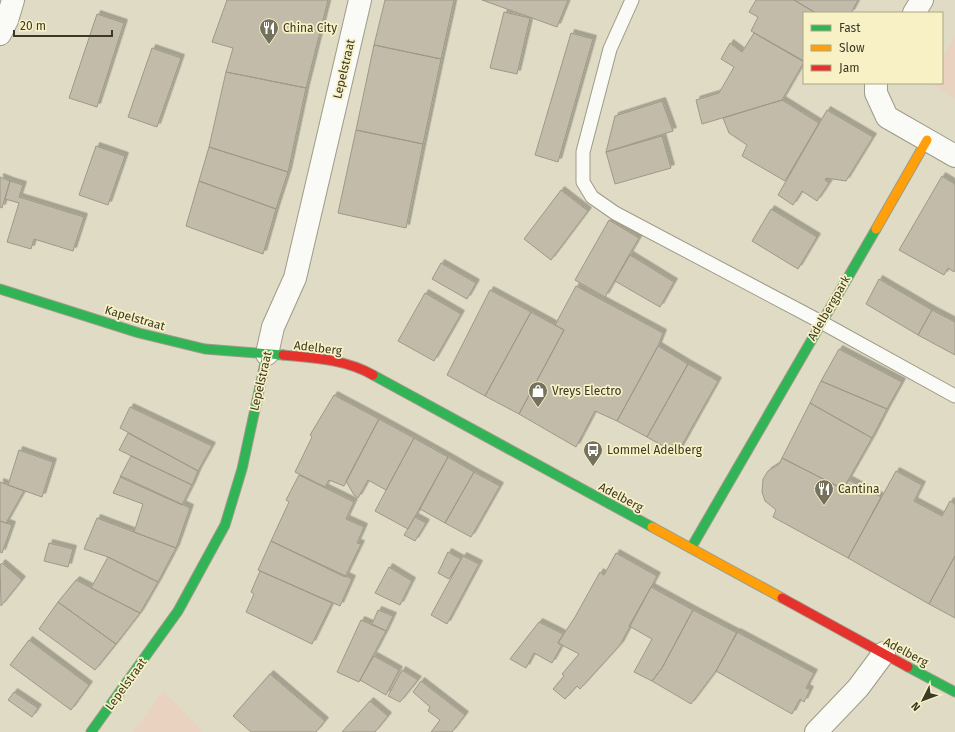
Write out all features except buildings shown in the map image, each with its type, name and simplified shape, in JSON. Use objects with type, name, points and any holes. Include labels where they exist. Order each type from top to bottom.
[{"type":"main road","name":"Adelbergpark","points":[[691,548],[927,140]]},
{"type":"main road","name":"Kapelstraat","points":[[0,289],[139,333],[205,349],[266,354]]},
{"type":"main road","name":"Adelberg","points":[[266,354],[327,359],[347,364],[368,372],[955,692]]},
{"type":"main road","name":"Lepelstraat","points":[[91,732],[178,611],[225,525],[242,469],[266,354]]},
{"type":"street","points":[[0,34],[7,20],[13,0]]},
{"type":"street","name":"Lepelstraat","points":[[266,354],[273,327],[296,278],[360,0]]},
{"type":"street","points":[[915,12],[922,0]]},
{"type":"street","points":[[876,84],[876,93],[887,117],[955,156]]},
{"type":"street","points":[[816,732],[858,688],[884,653]]},
{"type":"lane","points":[[632,0],[610,49],[583,152],[583,182],[592,196],[616,213],[821,322],[955,396]]},
{"type":"shaded area","points":[[955,36],[955,98],[931,84],[943,84],[943,56]]},
{"type":"shaded area","points":[[163,691],[203,732],[133,732]]},
{"type":"traffic: fast","points":[[691,548],[876,229]]},
{"type":"traffic: fast","points":[[0,289],[139,333],[205,349],[283,355]]},
{"type":"traffic: fast","points":[[91,732],[178,611],[225,525],[242,469],[267,354]]},
{"type":"traffic: fast","points":[[373,375],[652,527]]},
{"type":"traffic: fast","points":[[908,667],[955,692]]},
{"type":"traffic: slow","points":[[876,229],[927,140]]},
{"type":"traffic: slow","points":[[652,527],[782,598]]},
{"type":"traffic: jam","points":[[283,355],[318,358],[340,362],[373,375]]},
{"type":"traffic: jam","points":[[782,598],[908,667]]},
{"type":"place","name":"China City","points":[[269,45]]},
{"type":"place","name":"Vreys Electro","points":[[538,408]]},
{"type":"place","name":"Lommel Adelberg","points":[[593,467]]},
{"type":"place","name":"Cantina","points":[[824,506]]}]
